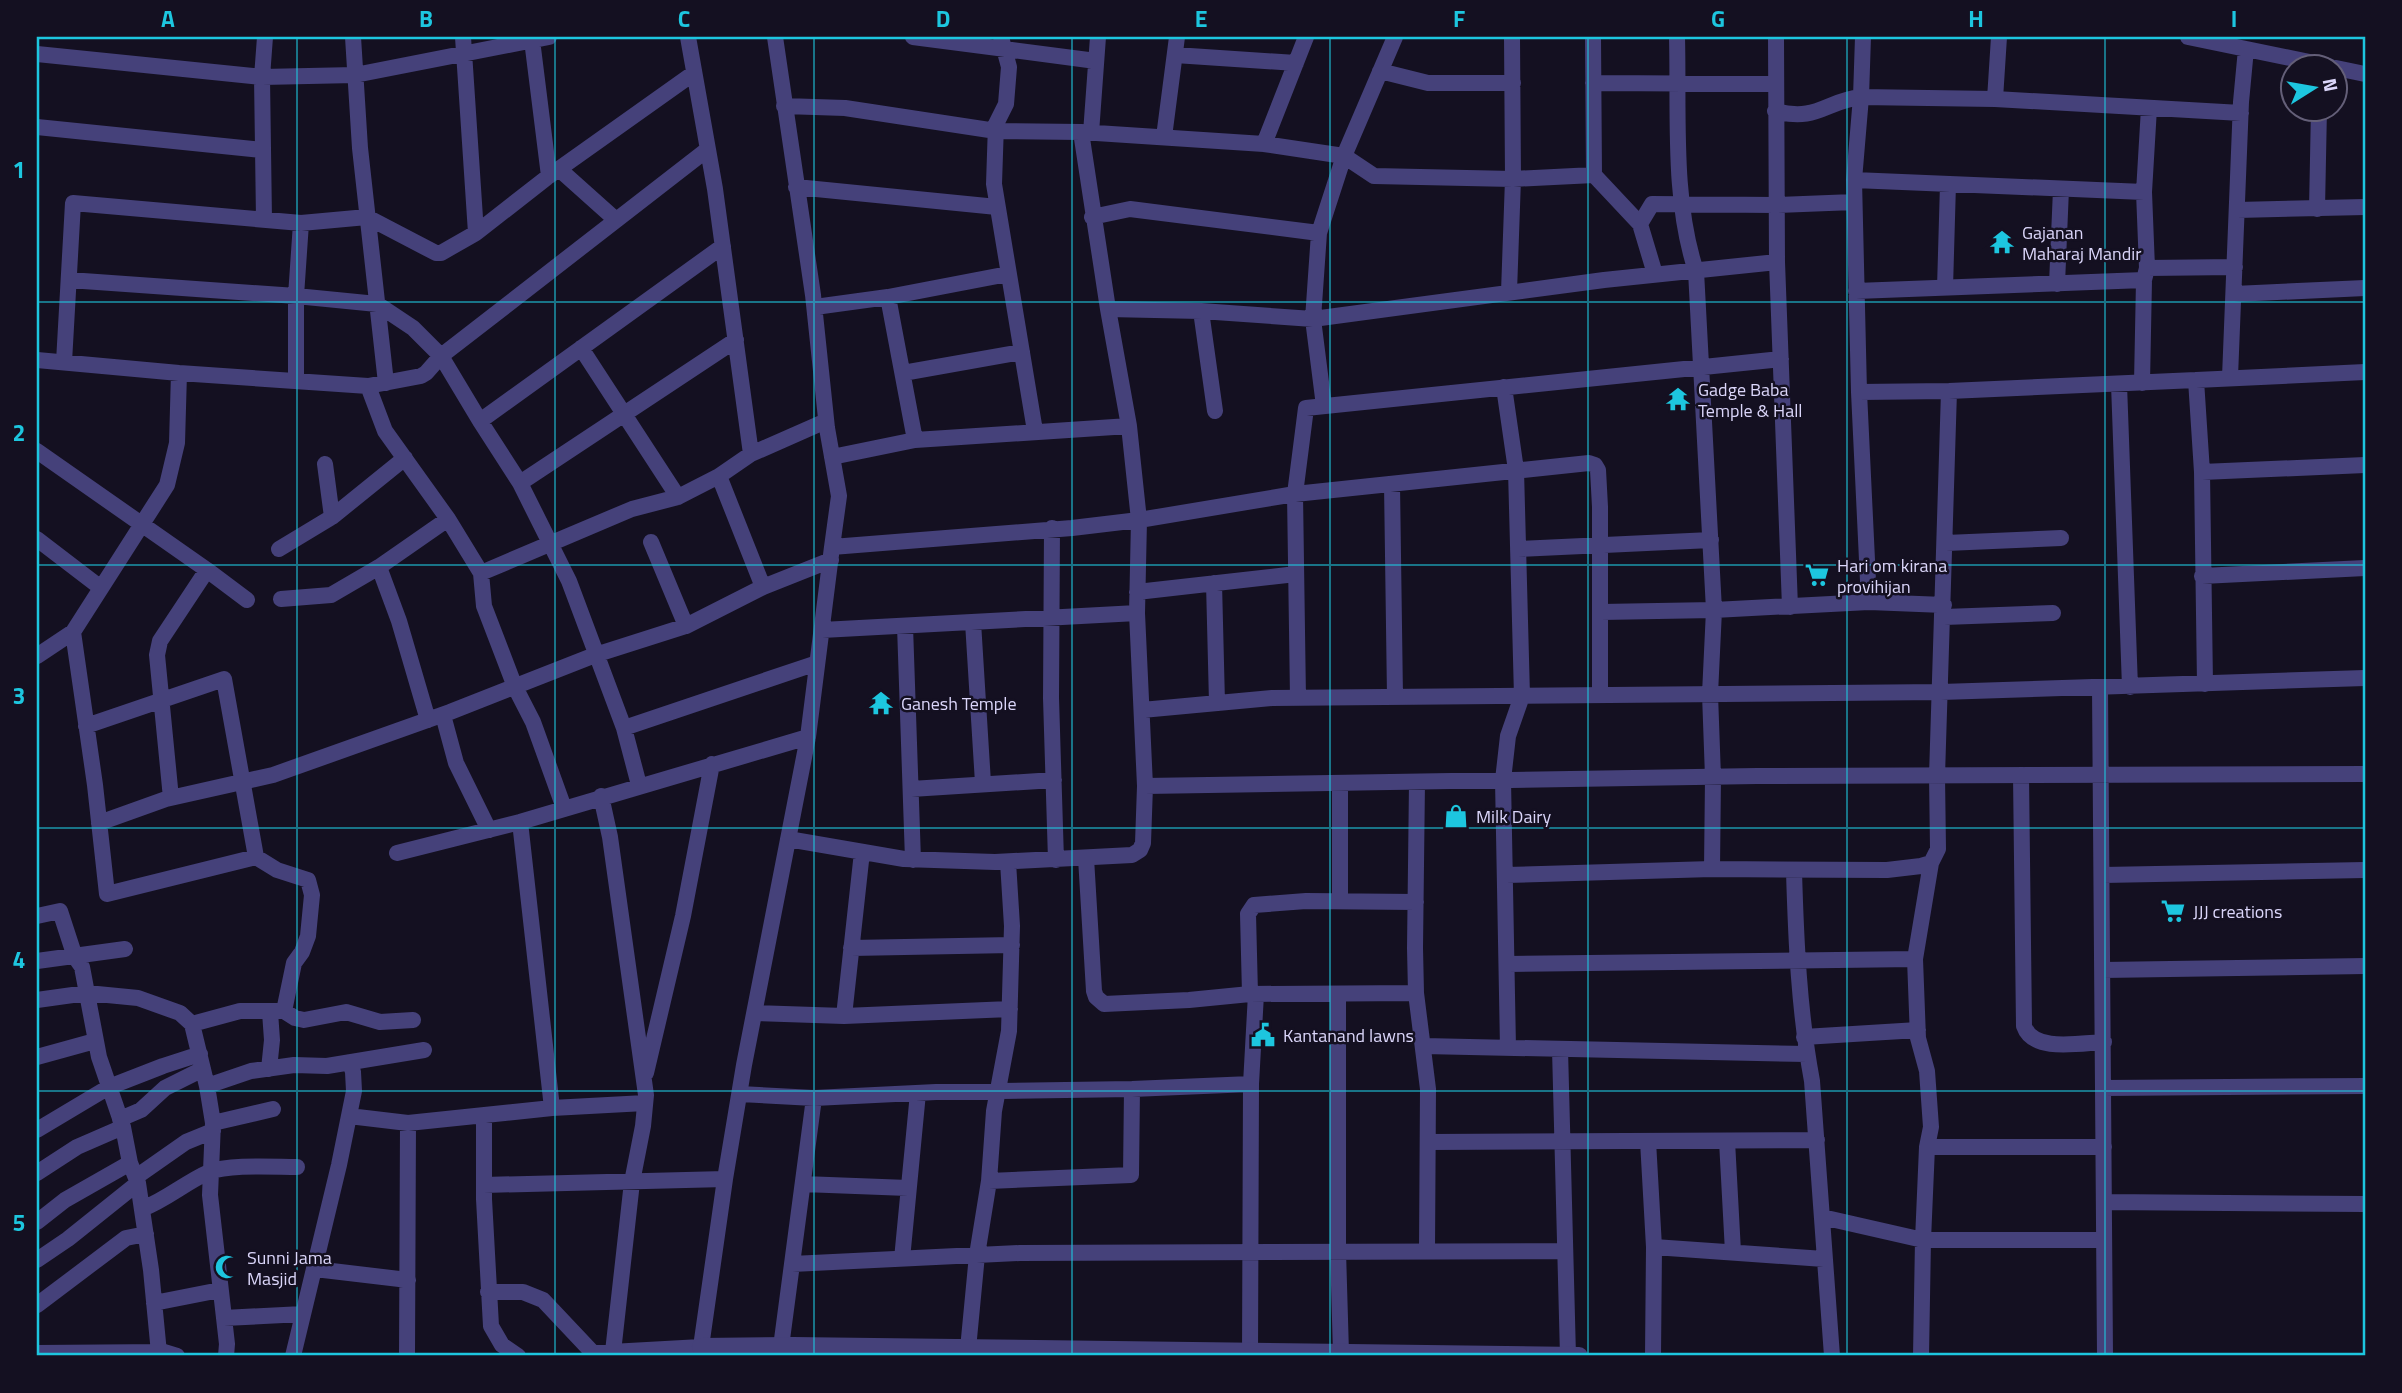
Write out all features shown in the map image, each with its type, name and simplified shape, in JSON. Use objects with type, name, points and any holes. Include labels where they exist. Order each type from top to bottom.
[{"type":"street","points":[[264,220],[262,77],[265,37]]},
{"type":"street","points":[[353,37],[367,218],[386,383]]},
{"type":"street","points":[[37,54],[262,77],[355,75],[463,45],[549,37]]},
{"type":"street","points":[[688,37],[723,246],[751,454]]},
{"type":"street","points":[[702,1352],[725,1179],[808,737],[839,496],[826,421],[815,307],[775,37]]},
{"type":"street","points":[[913,37],[1002,43],[1096,61]]},
{"type":"street","points":[[789,839],[913,860],[1008,862],[1132,855],[1140,850],[1143,843],[1146,786],[1136,614],[1139,520],[1129,426],[1092,217],[1086,132],[1098,37]]},
{"type":"street","points":[[1164,137],[1177,37]]},
{"type":"street","points":[[1264,144],[1306,37]]},
{"type":"street","points":[[1324,406],[1313,318],[1319,233],[1344,156],[1395,37]]},
{"type":"street","points":[[1509,292],[1513,179],[1512,37]]},
{"type":"street","points":[[1593,37],[1594,175],[1640,224],[1655,274]]},
{"type":"street","points":[[1677,37],[1681,204],[1687,245],[1696,271],[1714,610],[1710,694],[1712,869]]},
{"type":"street","points":[[1776,37],[1775,205],[1790,607]]},
{"type":"street","points":[[1863,37],[1854,202],[1859,392],[1869,602]]},
{"type":"street","points":[[1995,99],[1999,37]]},
{"type":"street","points":[[2188,37],[2280,56]]},
{"type":"street","points":[[532,40],[554,173],[616,220]]},
{"type":"street","points":[[1002,43],[1009,67],[1006,104],[996,124],[994,184],[1035,431]]},
{"type":"street","points":[[463,45],[476,233]]},
{"type":"street","points":[[2230,377],[2246,49]]},
{"type":"street","points":[[1175,55],[1296,63]]},
{"type":"street","points":[[1380,71],[1428,83],[1513,83]]},
{"type":"street","points":[[64,362],[73,203],[301,223],[367,218],[436,253],[445,252],[476,233],[554,173],[694,73]]},
{"type":"street","points":[[1593,83],[1775,84]]},
{"type":"street","points":[[1775,111],[1808,114],[1861,97],[1995,99],[2241,113]]},
{"type":"street","points":[[784,106],[845,108],[996,131],[1086,132],[1264,144],[1344,156],[1374,176],[1513,179],[1594,175]]},
{"type":"street","points":[[2142,383],[2146,274],[2144,192],[2149,108]]},
{"type":"street","points":[[2317,209],[2319,122]]},
{"type":"street","points":[[37,127],[262,150]]},
{"type":"street","points":[[37,360],[368,386],[426,373],[442,356],[708,149]]},
{"type":"street","points":[[1854,180],[2144,192]]},
{"type":"street","points":[[1945,288],[1948,184]]},
{"type":"street","points":[[796,187],[997,207]]},
{"type":"street","points":[[2057,284],[2061,189]]},
{"type":"street","points":[[1640,224],[1652,204],[1775,205],[1854,202]]},
{"type":"street","points":[[2237,210],[2365,208]]},
{"type":"street","points":[[1092,217],[1130,209],[1319,233]]},
{"type":"street","points":[[296,380],[296,296],[301,223]]},
{"type":"street","points":[[480,421],[723,246]]},
{"type":"street","points":[[1108,309],[1313,318],[1655,274],[1777,262]]},
{"type":"street","points":[[1856,291],[2057,284],[2235,267]]},
{"type":"street","points":[[815,307],[888,297],[1008,274]]},
{"type":"street","points":[[69,280],[377,304],[413,328],[442,356],[520,483],[569,580],[624,729],[639,785]]},
{"type":"street","points":[[2234,294],[2365,288]]},
{"type":"street","points":[[888,297],[915,440]]},
{"type":"street","points":[[1201,311],[1214,411]]},
{"type":"street","points":[[520,483],[736,340]]},
{"type":"street","points":[[581,348],[678,497]]},
{"type":"street","points":[[903,373],[1022,352]]},
{"type":"street","points":[[1298,698],[1295,494],[1306,408],[1781,359]]},
{"type":"street","points":[[1859,392],[1949,391],[2365,372]]},
{"type":"street","points":[[37,656],[73,632],[167,485],[177,443],[179,373]]},
{"type":"street","points":[[2196,380],[2202,472],[2205,684]]},
{"type":"street","points":[[2119,384],[2130,687]]},
{"type":"street","points":[[368,386],[385,431],[448,519],[481,572],[484,607],[515,687],[533,722],[564,808]]},
{"type":"street","points":[[1504,387],[1516,470],[1522,696],[1508,736],[1503,780],[1508,1048]]},
{"type":"street","points":[[1921,1356],[1923,1240],[1931,1103],[1918,1030],[1915,959],[1931,863],[1938,849],[1937,776],[1949,391]]},
{"type":"street","points":[[481,572],[632,509],[678,497],[719,476],[751,454],[826,421]]},
{"type":"street","points":[[832,457],[915,440],[1129,426]]},
{"type":"street","points":[[37,451],[247,600]]},
{"type":"street","points":[[279,550],[332,517],[405,458]]},
{"type":"street","points":[[99,823],[171,798],[273,775],[435,717],[595,655],[686,626],[832,553],[1139,520],[1295,494],[1589,463],[1595,465],[1598,470],[1601,545],[1600,695]]},
{"type":"street","points":[[325,464],[332,517]]},
{"type":"street","points":[[2202,472],[2365,466]]},
{"type":"street","points":[[719,476],[763,587]]},
{"type":"street","points":[[1392,484],[1395,697]]},
{"type":"street","points":[[281,599],[331,595],[379,567],[448,519]]},
{"type":"street","points":[[1052,528],[1051,698],[1056,860]]},
{"type":"street","points":[[37,538],[101,588]]},
{"type":"street","points":[[1946,543],[2061,538]]},
{"type":"street","points":[[1518,549],[1711,540]]},
{"type":"street","points":[[651,542],[686,626]]},
{"type":"street","points":[[379,567],[435,717],[489,830]]},
{"type":"street","points":[[2202,576],[2365,568]]},
{"type":"street","points":[[171,798],[157,655],[160,641],[207,570]]},
{"type":"street","points":[[1137,592],[1296,574]]},
{"type":"street","points":[[1214,583],[1217,703]]},
{"type":"street","points":[[1601,612],[1714,610],[1869,602],[1944,611],[2053,613]]},
{"type":"street","points":[[822,630],[1136,614]]},
{"type":"street","points":[[973,622],[983,783]]},
{"type":"street","points":[[905,625],[913,860]]},
{"type":"street","points":[[73,632],[107,894],[256,857],[277,870],[308,880],[312,895],[308,936],[294,963],[277,1011],[269,1069]]},
{"type":"street","points":[[624,729],[817,663]]},
{"type":"street","points":[[1142,710],[1298,698],[1941,692],[2365,678]]},
{"type":"street","points":[[86,726],[224,679],[256,857]]},
{"type":"street","points":[[2100,688],[2105,1356]]},
{"type":"street","points":[[397,853],[520,822],[808,737]]},
{"type":"street","points":[[644,1082],[683,916],[712,764]]},
{"type":"street","points":[[1146,786],[1713,777],[2365,774]]},
{"type":"street","points":[[2021,775],[2024,1026],[2031,1039],[2037,1042],[2104,1042]]},
{"type":"street","points":[[911,789],[1054,780]]},
{"type":"street","points":[[1417,782],[1416,993],[1424,1046],[1429,1142],[1427,1250]]},
{"type":"street","points":[[1340,783],[1340,901]]},
{"type":"street","points":[[601,796],[610,837],[645,1103],[632,1182],[613,1352]]},
{"type":"street","points":[[520,822],[552,1108]]},
{"type":"street","points":[[844,1016],[862,852]]},
{"type":"street","points":[[1086,858],[1094,990],[1099,1001],[1112,1005],[1253,994],[1416,993]]},
{"type":"street","points":[[968,1349],[977,1255],[989,1181],[997,1091],[1009,1031],[1012,945],[1008,862]]},
{"type":"street","points":[[1506,875],[1712,869],[1887,870],[1931,863]]},
{"type":"street","points":[[2103,875],[2365,870]]},
{"type":"street","points":[[1794,871],[1797,960],[1804,1037],[1812,1080],[1832,1356]]},
{"type":"street","points":[[1250,1354],[1253,994],[1248,914],[1254,905],[1340,901],[1416,902]]},
{"type":"street","points":[[37,916],[60,911],[75,957],[82,967],[95,1041],[122,1123],[142,1209],[159,1353]]},
{"type":"street","points":[[851,948],[1012,945]]},
{"type":"street","points":[[37,961],[125,949]]},
{"type":"street","points":[[1508,964],[1915,959]]},
{"type":"street","points":[[2103,970],[2365,966]]},
{"type":"street","points":[[37,1000],[87,993],[138,998],[180,1013],[192,1024],[207,1086],[213,1127],[210,1195],[226,1356]]},
{"type":"street","points":[[1338,993],[1338,1251],[1341,1353]]},
{"type":"street","points":[[755,1013],[844,1016],[1010,1009]]},
{"type":"street","points":[[192,1024],[240,1011],[277,1011],[304,1020],[346,1012],[380,1022],[413,1020]]},
{"type":"street","points":[[1804,1037],[1918,1030]]},
{"type":"street","points":[[37,1057],[95,1041]]},
{"type":"street","points":[[1424,1046],[1807,1054]]},
{"type":"street","points":[[1560,1049],[1568,1356]]},
{"type":"street","points":[[207,1086],[251,1070],[294,1065],[327,1066],[425,1050]]},
{"type":"street","points":[[37,1130],[108,1087],[163,1066],[202,1062]]},
{"type":"street","points":[[37,1173],[77,1147],[122,1123],[202,1062]]},
{"type":"street","points":[[293,1356],[354,1091],[350,1062]]},
{"type":"street","points":[[740,1094],[814,1098],[1251,1084]]},
{"type":"street","points":[[2104,1088],[2365,1086]]},
{"type":"street","points":[[989,1181],[1131,1175],[1132,1089]]},
{"type":"street","points":[[902,1259],[918,1093]]},
{"type":"street","points":[[790,1350],[792,1264],[814,1098]]},
{"type":"street","points":[[349,1116],[408,1124],[552,1108],[645,1103]]},
{"type":"street","points":[[37,1260],[135,1174],[213,1127],[273,1109]]},
{"type":"street","points":[[484,1116],[484,1185],[491,1326],[502,1345],[518,1356]]},
{"type":"street","points":[[407,1356],[408,1124]]},
{"type":"street","points":[[1429,1142],[1816,1140]]},
{"type":"street","points":[[1648,1141],[1654,1247],[1653,1356]]},
{"type":"street","points":[[1727,1141],[1733,1252]]},
{"type":"street","points":[[1927,1147],[2104,1147]]},
{"type":"street","points":[[142,1209],[212,1170],[297,1167]]},
{"type":"street","points":[[37,1222],[65,1200],[135,1174]]},
{"type":"street","points":[[484,1185],[725,1179]]},
{"type":"street","points":[[803,1184],[908,1188]]},
{"type":"street","points":[[2104,1202],[2365,1205]]},
{"type":"street","points":[[1822,1217],[1923,1240],[2104,1240]]},
{"type":"street","points":[[37,1305],[126,1238],[146,1234]]},
{"type":"street","points":[[1654,1247],[1824,1259]]},
{"type":"street","points":[[792,1264],[977,1255],[1565,1251]]},
{"type":"street","points":[[315,1269],[408,1280]]},
{"type":"street","points":[[154,1303],[220,1290]]},
{"type":"street","points":[[488,1292],[523,1293],[542,1300],[593,1355],[613,1352],[968,1349],[1175,1354],[1579,1356]]},
{"type":"street","points":[[224,1318],[303,1314]]},
{"type":"street","points":[[37,1353],[159,1353],[177,1356]]},
{"type":"place","name":"Gajanan Maharaj Mandir","points":[[2002,242]]},
{"type":"place","name":"Gadge Baba Temple & Hall","points":[[1678,399]]},
{"type":"place","name":"Hari om kirana provihijan","points":[[1817,575]]},
{"type":"place","name":"Ganesh Temple","points":[[881,703]]},
{"type":"place","name":"Milk Dairy","points":[[1456,816]]},
{"type":"place","name":"JJJ creations","points":[[2173,911]]},
{"type":"place","name":"Kantanand lawns","points":[[1263,1035]]},
{"type":"place","name":"Sunni Jama Masjid","points":[[227,1267]]}]
